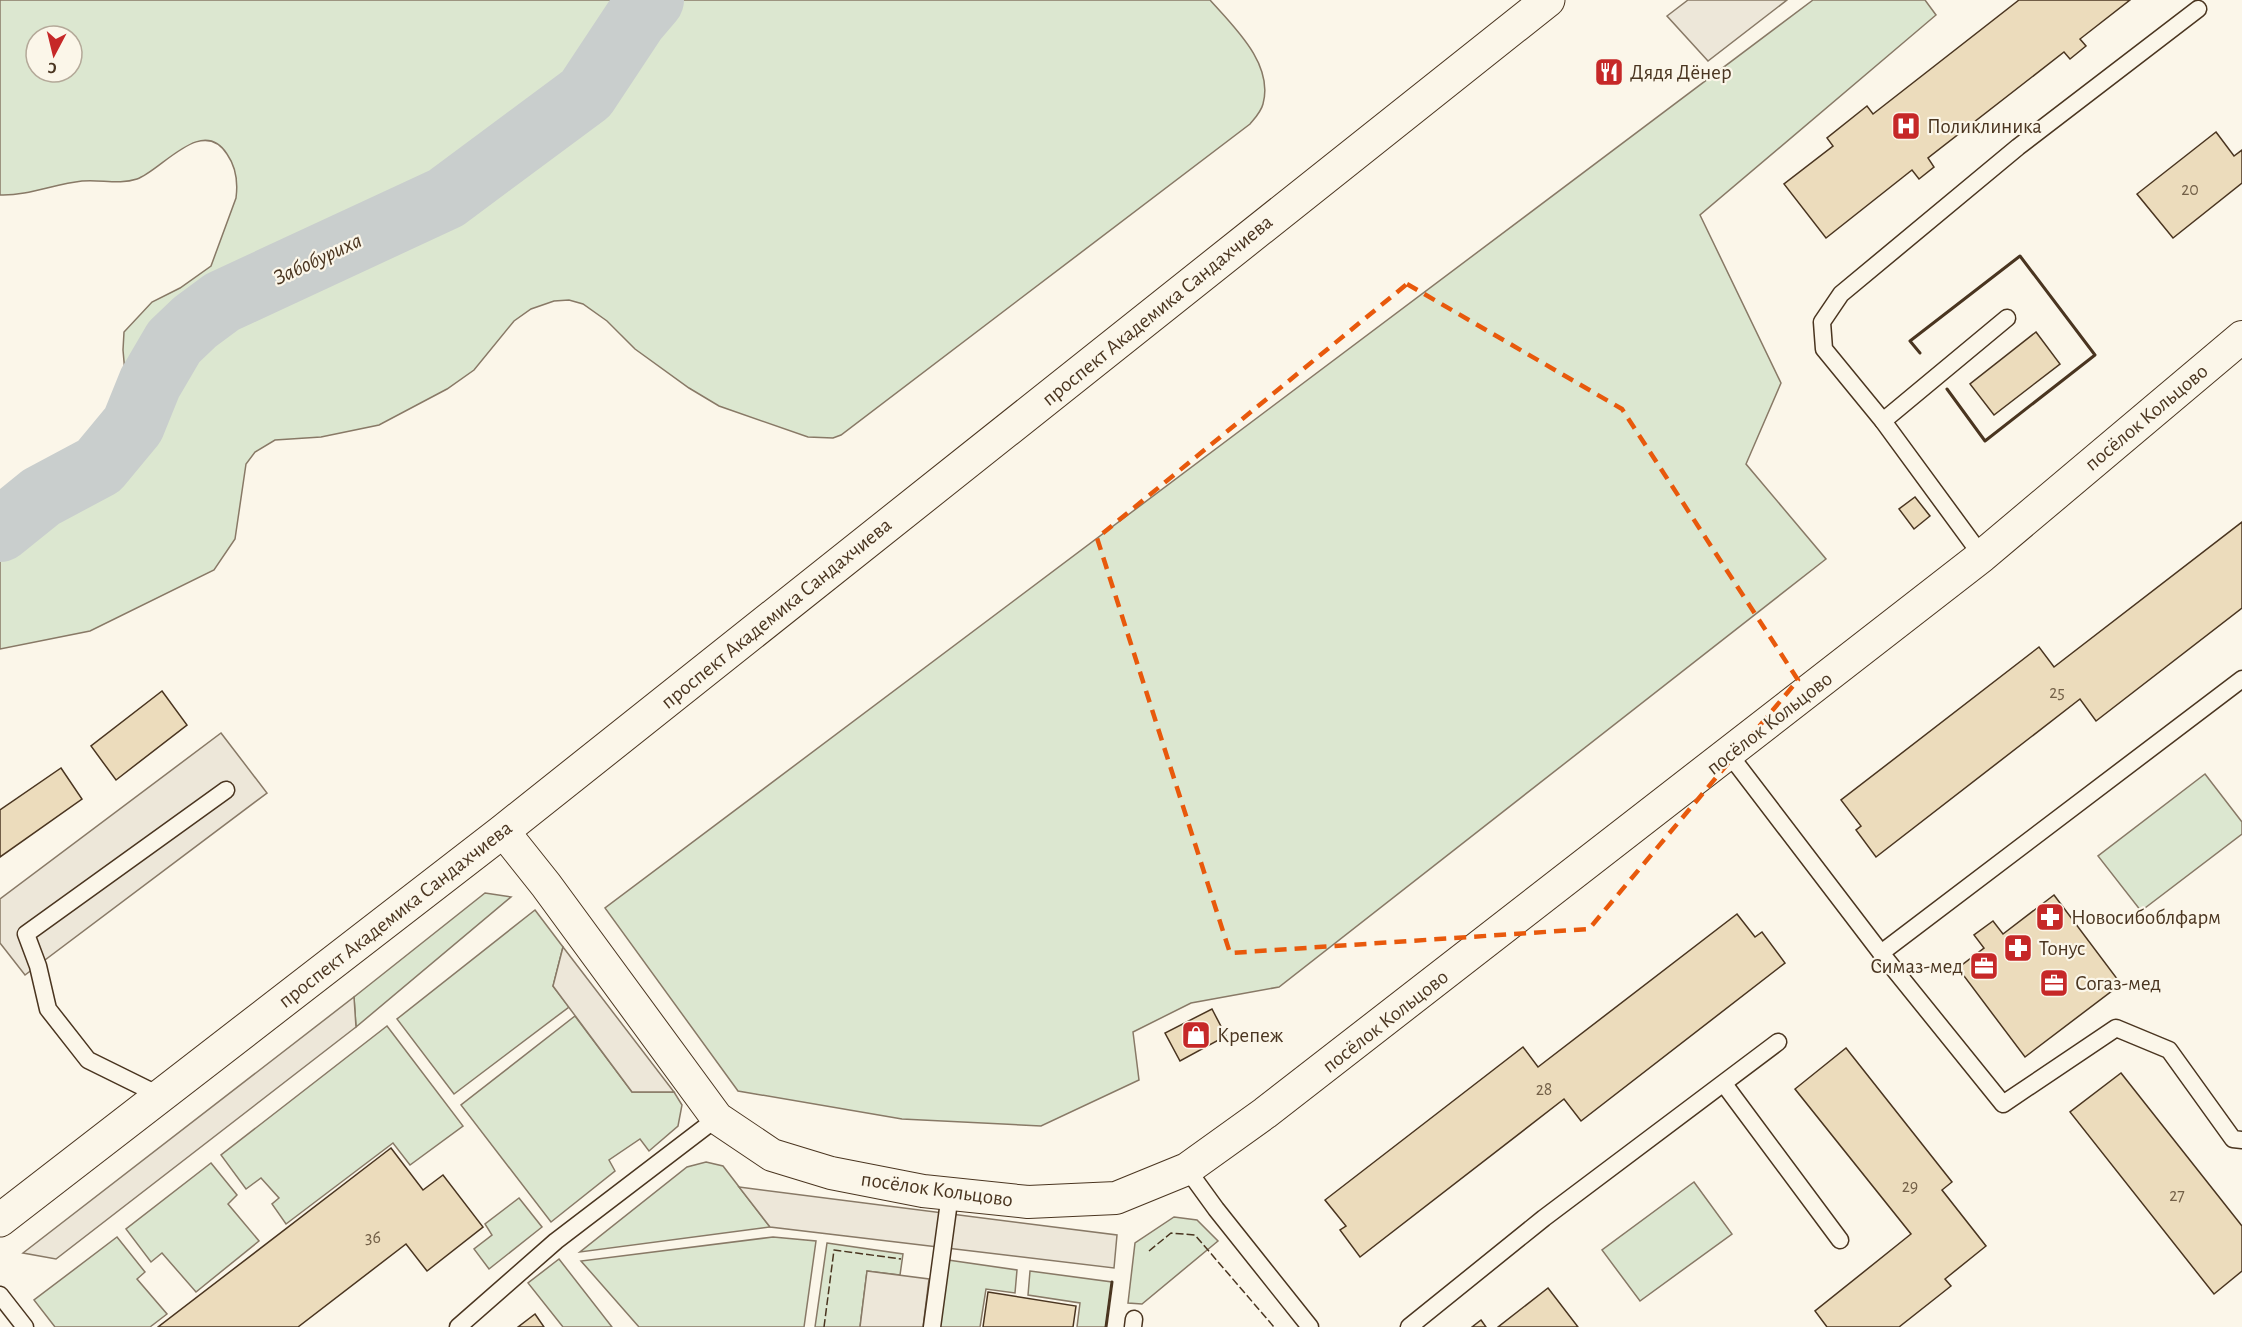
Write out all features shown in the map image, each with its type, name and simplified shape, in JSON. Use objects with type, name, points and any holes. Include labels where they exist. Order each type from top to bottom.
[{"type":"main road","name":"проспект Академика Сандахчиева","points":[[0,1220],[503,831],[1548,0]]},
{"type":"street","name":"посёлок Кольцово","points":[[503,831],[546,885],[717,1118],[772,1155],[831,1173],[922,1191],[1028,1202],[1116,1198],[1187,1169],[1265,1113],[1982,556],[2239,344]]},
{"type":"lane","points":[[1982,556],[1883,421],[1824,349],[1822,322],[1841,294],[2018,147],[2198,9]]},
{"type":"lane","points":[[1883,421],[2007,318]]},
{"type":"lane","points":[[1881,953],[2242,679]]},
{"type":"lane","points":[[1729,754],[1881,953],[2003,1104],[2116,1028],[2169,1050],[2233,1139],[2242,1140]]},
{"type":"lane","points":[[161,1096],[88,1060],[80,1051],[48,1009],[38,966],[26,934],[226,790]]},
{"type":"lane","points":[[1409,1327],[1544,1218],[1778,1042]]},
{"type":"lane","points":[[1724,1083],[1840,1240]]},
{"type":"lane","points":[[458,1327],[556,1241],[717,1118]]},
{"type":"lane","points":[[1187,1169],[1216,1209],[1311,1327]]},
{"type":"lane","points":[[932,1327],[950,1194]]},
{"type":"lane","points":[[0,1295],[25,1327]]},
{"type":"highlighted area","points":[[1407,284],[1622,409],[1798,680],[1589,929],[1230,953],[1097,538]]},
{"type":"green space","points":[[0,0],[1210,0],[1250,47],[1263,75],[1265,89],[1262,107],[1250,124],[841,435],[833,438],[808,437],[719,406],[689,388],[635,349],[607,321],[583,304],[569,300],[554,301],[531,309],[514,321],[474,370],[447,389],[379,425],[321,437],[275,440],[255,452],[246,464],[235,539],[214,570],[90,631],[0,649],[0,512],[66,466],[114,418],[121,404],[124,389],[124,332],[152,302],[180,288],[211,266],[236,198],[237,187],[236,175],[227,154],[217,144],[206,140],[182,149],[137,179],[123,182],[82,181],[0,195]]},
{"type":"green space","points":[[1813,0],[1925,0],[1936,15],[1700,215],[1781,383],[1746,464],[1826,559],[1279,987],[1191,1003],[1133,1032],[1139,1080],[1041,1126],[902,1119],[738,1091],[605,908]]},
{"type":"green space","points":[[2205,774],[2242,822],[2242,834],[2141,911],[2098,856]]},
{"type":"green space","points":[[485,893],[511,897],[356,1027],[354,997]]},
{"type":"green space","points":[[535,910],[563,947],[553,986],[569,1007],[454,1094],[397,1019]]},
{"type":"green space","points":[[575,1016],[632,1092],[674,1092],[682,1105],[678,1126],[649,1151],[640,1139],[609,1160],[615,1171],[551,1222],[461,1105]]},
{"type":"green space","points":[[387,1026],[463,1126],[410,1165],[393,1143],[286,1224],[272,1204],[279,1198],[261,1178],[246,1189],[221,1155]]},
{"type":"green space","points":[[706,1162],[723,1166],[770,1227],[580,1252],[687,1167]]},
{"type":"green space","points":[[211,1163],[237,1195],[228,1204],[259,1241],[196,1292],[162,1253],[151,1262],[126,1229]]},
{"type":"green space","points":[[1694,1182],[1732,1234],[1640,1301],[1602,1250]]},
{"type":"green space","points":[[519,1198],[542,1227],[489,1269],[474,1249],[492,1235],[485,1224]]},
{"type":"green space","points":[[1174,1217],[1197,1220],[1218,1241],[1142,1304],[1128,1303],[1135,1243]]},
{"type":"green space","points":[[117,1237],[145,1272],[137,1279],[167,1314],[150,1327],[55,1327],[34,1300]]},
{"type":"green space","points":[[773,1237],[816,1241],[804,1327],[639,1327],[581,1261]]},
{"type":"green space","points":[[827,1243],[903,1254],[900,1275],[867,1271],[860,1327],[815,1327]]},
{"type":"green space","points":[[559,1259],[612,1327],[563,1327],[528,1283]]},
{"type":"green space","points":[[948,1260],[1017,1270],[1015,1293],[986,1289],[980,1327],[938,1327]]},
{"type":"green space","points":[[1030,1271],[1112,1282],[1106,1327],[1077,1327],[1080,1303],[1028,1295]]},
{"type":"shaded area","points":[[1688,0],[1787,0],[1708,61],[1667,16]]},
{"type":"shaded area","points":[[221,733],[267,793],[25,975],[0,943],[0,899]]},
{"type":"shaded area","points":[[563,947],[674,1092],[632,1092],[553,986]]},
{"type":"shaded area","points":[[354,997],[356,1027],[56,1259],[23,1253]]},
{"type":"shaded area","points":[[739,1187],[1117,1235],[1114,1268],[770,1227]]},
{"type":"shaded area","points":[[867,1271],[929,1279],[923,1327],[860,1327]]},
{"type":"building","name":"Поликлиника","points":[[2019,0],[2130,0],[2080,39],[2086,46],[2070,59],[2064,52],[1928,158],[1934,167],[1919,179],[1912,170],[1826,238],[1784,184],[1833,146],[1827,138],[1867,106],[1873,114]]},
{"type":"building","points":[[2216,132],[2234,156],[2242,150],[2242,183],[2173,238],[2137,194]]},
{"type":"building","points":[[2036,332],[2060,364],[1994,415],[1970,384]]},
{"type":"building","points":[[1915,497],[1930,516],[1914,529],[1899,509]]},
{"type":"building","points":[[2242,522],[2242,608],[2096,721],[2080,699],[1876,857],[1856,830],[1861,826],[1841,800],[2039,647],[2054,667]]},
{"type":"building","points":[[162,691],[187,725],[116,780],[91,746]]},
{"type":"building","points":[[61,768],[82,799],[0,857],[0,810]]},
{"type":"building","points":[[2054,895],[2121,984],[2025,1057],[1958,968],[1984,948],[1974,935],[1993,921],[2003,934]]},
{"type":"building","points":[[1737,914],[1755,937],[1762,932],[1785,963],[1581,1121],[1564,1099],[1360,1257],[1340,1230],[1346,1226],[1325,1200],[1523,1047],[1538,1067]]},
{"type":"building","name":"Крепеж","points":[[1212,1009],[1226,1036],[1180,1061],[1165,1033]]},
{"type":"building","points":[[1846,1048],[1952,1182],[1942,1190],[1986,1246],[1945,1279],[1951,1286],[1899,1327],[1827,1327],[1815,1311],[1911,1234],[1795,1089]]},
{"type":"building","points":[[2121,1073],[2242,1226],[2242,1271],[2214,1294],[2070,1112]]},
{"type":"building","points":[[391,1148],[423,1190],[443,1175],[483,1227],[427,1271],[406,1244],[298,1327],[158,1327]]},
{"type":"building","points":[[1548,1288],[1578,1327],[1498,1327]]},
{"type":"building","points":[[988,1292],[1076,1306],[1073,1327],[983,1327]]},
{"type":"building","points":[[535,1314],[544,1327],[518,1327]]},
{"type":"building","points":[[1481,1320],[1486,1327],[1472,1327]]},
{"type":"waterway","name":"Забобуриха","points":[[0,530],[41,497],[99,466],[133,425],[150,383],[174,342],[195,322],[222,302],[446,198],[586,94],[635,20],[652,0]]},
{"type":"fence","points":[[1149,1251],[1171,1233],[1195,1235],[1274,1327]]},
{"type":"fence","points":[[824,1327],[834,1250],[901,1259]]},
{"type":"wall","points":[[1920,353],[1910,341],[2020,256],[2095,355],[1985,441],[1947,389]]},
{"type":"wall","points":[[1106,1327],[1112,1282]]},
{"type":"place","name":"Дядя Дёнер","points":[[1609,72]]},
{"type":"place","name":"Поликлиника","points":[[1906,126]]},
{"type":"place","name":"Новосибоблфарм","points":[[2050,917]]},
{"type":"place","name":"Тонус","points":[[2018,948]]},
{"type":"place","name":"Симаз-мед","points":[[1984,966]]},
{"type":"place","name":"Согаз-мед","points":[[2054,983]]},
{"type":"place","name":"Крепеж","points":[[1196,1035]]}]
